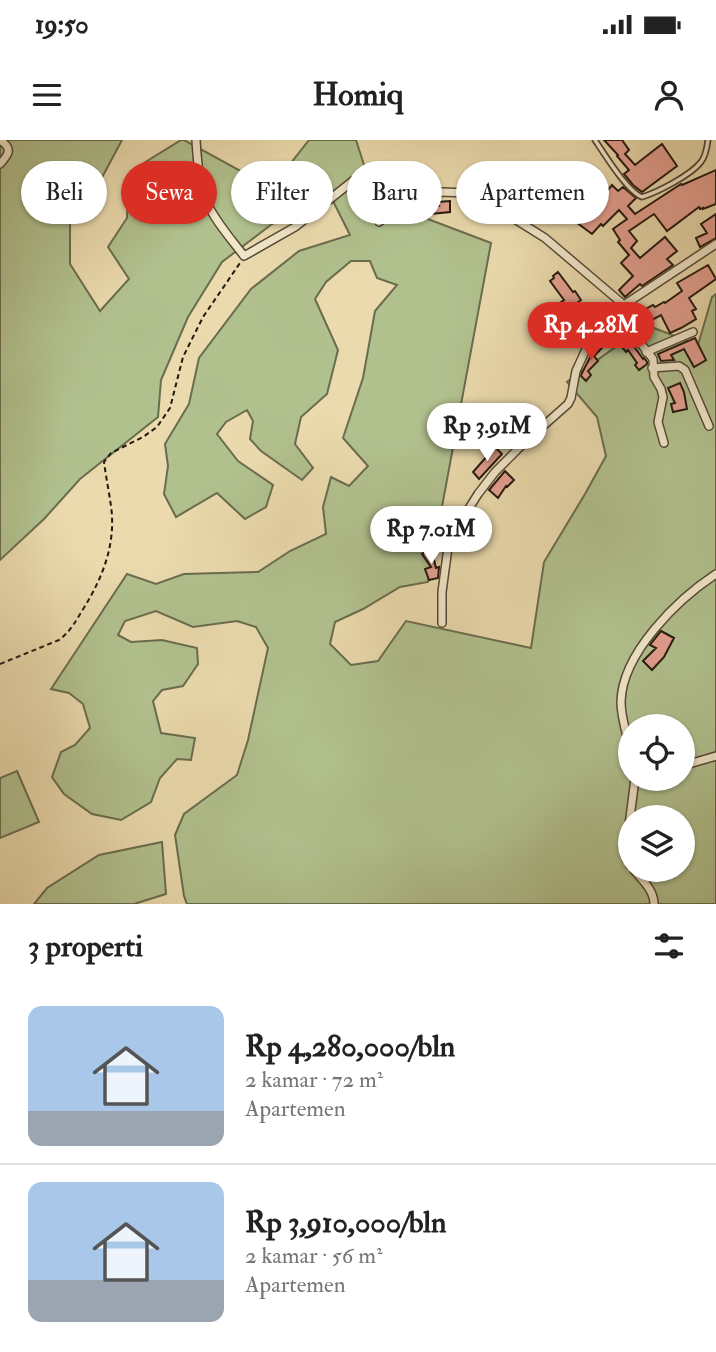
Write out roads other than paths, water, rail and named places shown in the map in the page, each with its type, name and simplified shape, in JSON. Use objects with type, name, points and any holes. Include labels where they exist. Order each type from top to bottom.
[{"type":"street","points":[[0,140],[9,150],[0,164]]},
{"type":"street","points":[[196,140],[205,200],[225,233],[244,256],[295,227],[347,186]]},
{"type":"street","points":[[442,192],[467,193],[491,198],[510,216],[545,238],[624,305]]},
{"type":"street","points":[[442,623],[442,592],[449,540],[478,494],[495,471],[568,404],[576,371],[599,329],[624,305],[716,244]]},
{"type":"street","points":[[616,312],[653,359],[654,377],[663,397],[657,422],[664,443]]},
{"type":"street","points":[[646,352],[693,332]]},
{"type":"street","points":[[652,368],[678,366],[685,370],[709,426]]},
{"type":"street","points":[[622,714],[621,701],[626,673],[646,640],[687,595],[716,574]]},
{"type":"street","points":[[695,762],[716,756]]},
{"type":"street","points":[[644,882],[651,890],[654,904]]},
{"type":"lane","points":[[595,140],[620,175],[636,194],[642,197],[682,177],[696,166],[702,160],[708,140]]},
{"type":"lane","points":[[392,529],[405,528],[410,542],[449,540]]}]
